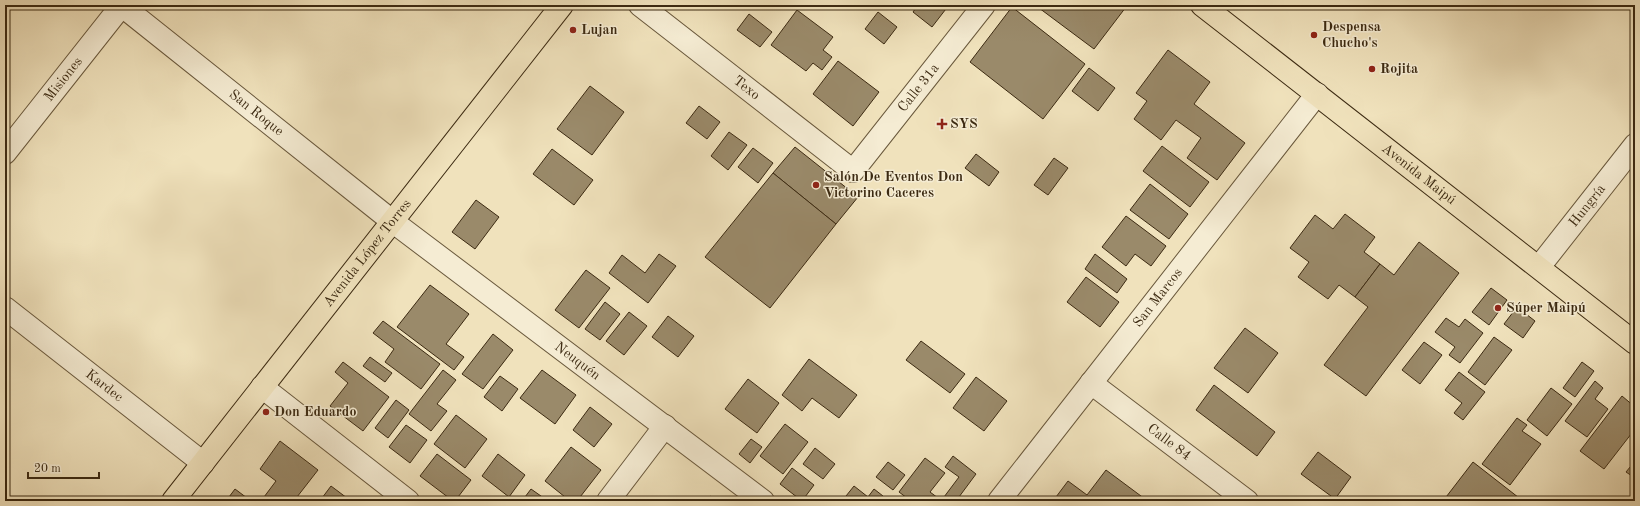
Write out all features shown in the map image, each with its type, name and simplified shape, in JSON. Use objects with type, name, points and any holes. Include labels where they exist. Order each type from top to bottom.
[{"type":"main road","name":"Avenida López Torres","points":[[173,501],[562,5]]},
{"type":"main road","name":"Avenida Maipú","points":[[1202,5],[1635,343]]},
{"type":"street","name":"San Roque","points":[[121,5],[392,220]]},
{"type":"street","name":"Misiones","points":[[5,152],[121,5]]},
{"type":"street","name":"Texo","points":[[640,5],[853,171]]},
{"type":"street","name":"Calle 31a","points":[[853,171],[984,5]]},
{"type":"street","name":"San Marcos","points":[[999,501],[1317,94]]},
{"type":"street","name":"Hungría","points":[[1539,268],[1635,144]]},
{"type":"street","name":"Neuquén","points":[[392,220],[763,501]]},
{"type":"street","name":"Kardec","points":[[5,308],[203,463]]},
{"type":"street","name":"Calle 84","points":[[1091,383],[1247,501]]},
{"type":"street","points":[[262,387],[408,501]]},
{"type":"street","points":[[608,501],[665,426]]},
{"type":"building","points":[[918,5],[949,5],[932,27],[913,12]]},
{"type":"building","points":[[1035,5],[1123,5],[1126,7],[1094,49]]},
{"type":"building","points":[[1012,7],[1085,64],[1043,119],[970,62]]},
{"type":"building","points":[[797,10],[833,37],[823,50],[832,57],[822,70],[813,63],[806,71],[771,45]]},
{"type":"building","points":[[878,12],[897,27],[884,44],[865,29]]},
{"type":"building","points":[[749,14],[772,32],[760,47],[737,30]]},
{"type":"building","points":[[1168,50],[1210,82],[1194,104],[1245,143],[1217,180],[1187,158],[1201,138],[1176,120],[1161,140],[1134,119],[1147,101],[1136,93]]},
{"type":"building","points":[[838,61],[879,92],[853,126],[813,94]]},
{"type":"building","points":[[1089,68],[1115,88],[1098,111],[1072,91]]},
{"type":"building","points":[[590,86],[624,112],[592,155],[557,129]]},
{"type":"building","points":[[699,106],[720,122],[707,139],[686,123]]},
{"type":"building","points":[[729,132],[747,145],[728,170],[711,156]]},
{"type":"building","points":[[1162,146],[1209,182],[1190,207],[1143,171]]},
{"type":"building","name":"Salón De Eventos Don Victorino Caceres","points":[[795,147],[858,197],[836,224],[773,173]]},
{"type":"building","points":[[753,148],[773,163],[758,183],[738,167]]},
{"type":"building","points":[[552,149],[593,180],[574,205],[533,174]]},
{"type":"building","points":[[976,154],[999,172],[989,186],[965,168]]},
{"type":"building","points":[[1054,158],[1068,168],[1048,195],[1034,185]]},
{"type":"building","points":[[773,173],[836,224],[770,308],[705,257]]},
{"type":"building","points":[[1150,184],[1188,214],[1169,239],[1130,210]]},
{"type":"building","points":[[476,200],[499,217],[475,249],[452,232]]},
{"type":"building","points":[[1345,214],[1375,237],[1364,252],[1380,264],[1355,297],[1339,285],[1328,299],[1298,277],[1309,262],[1290,248],[1315,215],[1333,229]]},
{"type":"building","points":[[1126,216],[1166,246],[1151,266],[1135,254],[1126,266],[1102,247]]},
{"type":"building","points":[[1419,242],[1459,273],[1366,396],[1324,365],[1368,307],[1355,297],[1380,264],[1394,275]]},
{"type":"building","points":[[659,254],[676,266],[648,303],[609,273],[622,255],[645,273]]},
{"type":"building","points":[[1095,254],[1127,279],[1117,293],[1085,269]]},
{"type":"building","points":[[586,270],[610,288],[579,328],[555,310]]},
{"type":"building","points":[[1086,277],[1119,302],[1100,327],[1067,302]]},
{"type":"building","points":[[430,285],[469,314],[446,344],[464,357],[454,370],[397,327]]},
{"type":"building","points":[[1491,288],[1507,300],[1489,325],[1472,312]]},
{"type":"building","points":[[605,302],[620,314],[600,340],[585,329]]},
{"type":"building","points":[[1517,307],[1535,321],[1523,338],[1504,324]]},
{"type":"building","points":[[629,312],[647,326],[624,355],[606,341]]},
{"type":"building","points":[[668,316],[694,336],[678,357],[652,337]]},
{"type":"building","points":[[1446,318],[1459,327],[1465,319],[1483,333],[1460,363],[1449,355],[1455,347],[1435,332]]},
{"type":"building","points":[[383,321],[440,364],[421,389],[385,362],[394,349],[373,333]]},
{"type":"building","points":[[1245,328],[1278,353],[1248,393],[1214,368]]},
{"type":"building","points":[[493,334],[513,350],[483,389],[462,374]]},
{"type":"building","points":[[1494,337],[1512,350],[1485,385],[1468,372]]},
{"type":"building","points":[[921,341],[965,374],[950,393],[906,360]]},
{"type":"building","points":[[1424,342],[1442,355],[1420,384],[1402,370]]},
{"type":"building","points":[[370,357],[392,373],[385,382],[363,366]]},
{"type":"building","points":[[809,359],[857,395],[839,418],[812,398],[802,411],[782,395]]},
{"type":"building","points":[[343,362],[389,397],[363,431],[330,406],[348,383],[335,372]]},
{"type":"building","points":[[1582,362],[1594,371],[1575,397],[1563,388]]},
{"type":"building","points":[[443,370],[456,380],[437,404],[447,411],[431,431],[409,414]]},
{"type":"building","points":[[542,370],[576,395],[555,424],[520,398]]},
{"type":"building","points":[[1459,372],[1485,392],[1463,420],[1454,413],[1462,403],[1445,390]]},
{"type":"building","points":[[500,376],[518,389],[502,411],[484,397]]},
{"type":"building","points":[[976,377],[1007,401],[984,431],[953,408]]},
{"type":"building","points":[[748,379],[779,403],[757,433],[725,409]]},
{"type":"building","points":[[1595,381],[1603,388],[1595,399],[1608,409],[1587,437],[1565,421]]},
{"type":"building","points":[[1214,385],[1275,432],[1257,456],[1196,410]]},
{"type":"building","points":[[1551,388],[1572,404],[1547,436],[1527,420]]},
{"type":"building","points":[[1622,396],[1635,407],[1635,429],[1604,469],[1580,451]]},
{"type":"building","points":[[396,400],[409,410],[388,438],[375,428]]},
{"type":"building","points":[[590,407],[612,424],[594,447],[573,430]]},
{"type":"building","points":[[456,415],[487,439],[465,468],[434,444]]},
{"type":"building","points":[[1517,418],[1527,425],[1522,431],[1541,444],[1510,485],[1482,464]]},
{"type":"building","points":[[785,424],[808,442],[783,474],[760,456]]},
{"type":"building","points":[[406,425],[427,440],[410,463],[389,447]]},
{"type":"building","points":[[751,439],[762,447],[750,463],[739,454]]},
{"type":"building","points":[[280,441],[318,470],[297,497],[302,501],[261,501],[276,481],[260,469]]},
{"type":"building","points":[[571,447],[601,470],[577,501],[570,501],[545,481]]},
{"type":"building","points":[[815,448],[835,464],[823,479],[803,464]]},
{"type":"building","points":[[1318,452],[1351,477],[1335,499],[1301,474]]},
{"type":"building","points":[[437,454],[471,480],[455,501],[420,476]]},
{"type":"building","points":[[498,454],[525,475],[509,497],[482,476]]},
{"type":"building","points":[[953,456],[976,474],[956,501],[941,501],[959,477],[945,467]]},
{"type":"building","points":[[925,458],[945,473],[930,492],[938,498],[936,501],[911,501],[899,492]]},
{"type":"building","points":[[1635,461],[1635,478],[1626,472]]},
{"type":"building","points":[[888,462],[905,475],[893,490],[876,477]]},
{"type":"building","points":[[1473,462],[1523,501],[1443,501]]},
{"type":"building","points":[[792,468],[814,485],[802,501],[780,484]]},
{"type":"building","points":[[1106,470],[1145,499],[1144,501],[1053,501],[1068,481],[1087,495]]},
{"type":"building","points":[[331,486],[351,501],[326,501],[322,498]]},
{"type":"building","points":[[854,486],[868,497],[874,489],[883,496],[879,501],[852,501],[846,496]]},
{"type":"building","points":[[235,489],[251,501],[226,501]]},
{"type":"building","points":[[531,489],[548,501],[522,501]]},
{"type":"building","points":[[710,496],[717,501],[705,501]]},
{"type":"place","name":"Lujan","points":[[573,30]]},
{"type":"place","name":"Despensa Chucho's","points":[[1314,35]]},
{"type":"place","name":"Rojita","points":[[1372,69]]},
{"type":"place","name":"SYS","points":[[942,124]]},
{"type":"place","name":"Salón De Eventos Don Victorino Caceres","points":[[816,185]]},
{"type":"place","name":"Súper Maipú","points":[[1498,308]]},
{"type":"place","name":"Don Eduardo","points":[[266,412]]}]
